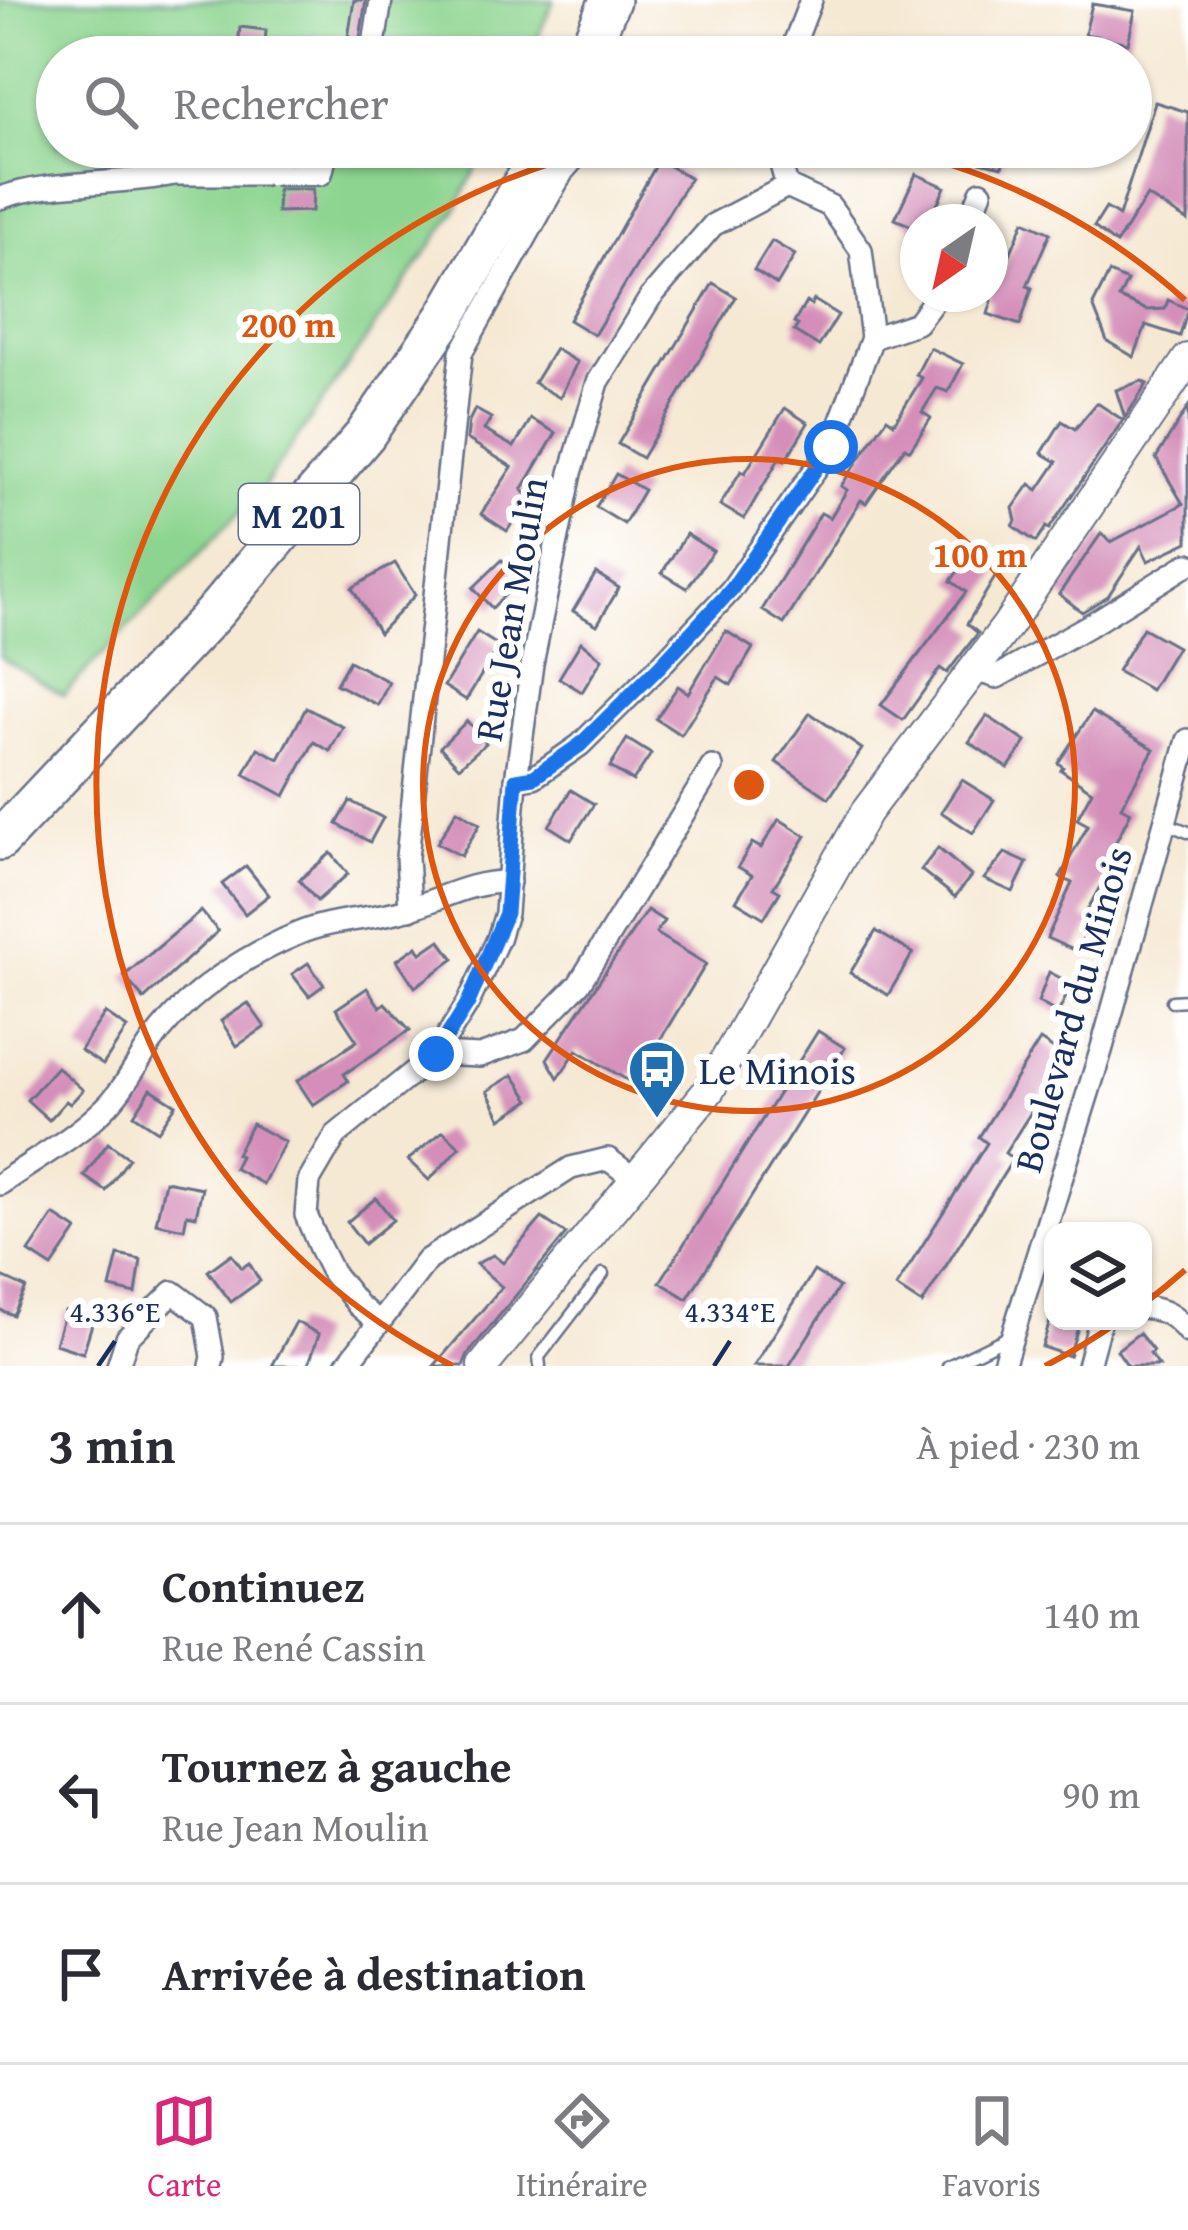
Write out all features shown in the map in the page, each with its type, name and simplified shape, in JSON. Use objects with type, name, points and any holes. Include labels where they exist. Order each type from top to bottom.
[{"type":"highway","points":[[572,36],[587,0]]},
{"type":"highway","points":[[595,36],[610,0]]},
{"type":"highway","name":"M 201","points":[[0,803],[241,548],[331,438],[433,296],[508,168]]},
{"type":"highway","name":"M 201","points":[[0,840],[213,614],[365,435],[445,318],[532,168]]},
{"type":"main road","points":[[483,1366],[710,1090],[866,812],[974,670],[1186,364]]},
{"type":"street","points":[[376,36],[380,0]]},
{"type":"street","points":[[797,36],[811,0]]},
{"type":"street","points":[[174,168],[174,174]]},
{"type":"street","points":[[0,198],[29,188],[133,183],[174,174],[321,174],[323,168]]},
{"type":"street","points":[[410,909],[407,857],[460,353],[566,168]]},
{"type":"street","points":[[516,780],[534,777],[580,745],[731,590],[831,447],[872,338],[861,250],[830,206],[787,186],[782,168]]},
{"type":"street","name":"Rue Jean Moulin","points":[[378,1322],[332,1272],[319,1246],[306,1215],[309,1181],[336,1135],[436,1054],[499,939],[506,913],[516,780],[532,664],[571,473],[598,382],[650,298],[713,225],[787,186]]},
{"type":"street","points":[[977,204],[982,192]]},
{"type":"street","points":[[872,338],[917,323],[925,312]]},
{"type":"street","points":[[974,670],[997,677],[1188,564]]},
{"type":"street","name":"Boulevard du Minois","points":[[1003,1366],[1101,1051],[1188,740]]},
{"type":"street","points":[[436,1054],[479,1056],[524,1040],[579,984],[712,766]]},
{"type":"street","points":[[0,1184],[104,1110],[154,1039],[203,988],[301,932],[410,909],[460,889],[509,882]]},
{"type":"street","points":[[346,1366],[427,1261],[571,1168],[608,1159],[636,1180]]},
{"type":"street","points":[[118,1366],[127,1338],[173,1292],[206,1317],[211,1366]]},
{"type":"street","points":[[1152,1308],[1176,1317],[1188,1332]]},
{"type":"street","points":[[1088,1366],[1098,1330]]},
{"type":"lane","points":[[1162,822],[1188,832]]},
{"type":"lane","points":[[1172,1001],[1188,1000]]},
{"type":"lane","points":[[540,1366],[539,1357],[603,1274]]},
{"type":"lane","points":[[948,1366],[1013,1334]]},
{"type":"green space","points":[[0,0],[554,0],[538,36],[36,36],[36,168],[476,168],[456,210],[261,490],[63,695],[0,657]]},
{"type":"building","points":[[354,0],[366,0],[360,36],[348,36]]},
{"type":"building","points":[[1092,4],[1135,11],[1130,36],[1085,34]]},
{"type":"building","points":[[240,27],[266,30],[266,36],[239,36]]},
{"type":"building","points":[[1155,102],[1188,112],[1188,221],[1147,196],[1116,244],[1094,227],[1106,208],[1119,216],[1134,168],[1152,168]]},
{"type":"building","points":[[654,168],[673,168],[690,178],[594,335],[569,320]]},
{"type":"building","points":[[916,174],[945,187],[937,204],[902,204]]},
{"type":"building","points":[[278,189],[313,189],[312,211],[277,212]]},
{"type":"building","points":[[1024,221],[1050,233],[1027,286],[1032,288],[1020,325],[988,314],[1008,312],[1008,259]]},
{"type":"building","points":[[772,241],[795,255],[777,285],[754,270]]},
{"type":"building","points":[[1109,273],[1127,281],[1119,298],[1147,310],[1165,309],[1168,300],[1188,309],[1180,336],[1146,325],[1134,357],[1107,341],[1093,305]]},
{"type":"building","points":[[713,283],[736,297],[642,458],[618,444]]},
{"type":"building","points":[[814,300],[838,315],[819,346],[794,331],[806,302],[811,305]]},
{"type":"building","points":[[930,348],[963,364],[948,392],[937,388],[922,412],[931,418],[866,503],[861,500],[784,624],[762,610],[821,513],[830,518],[847,490],[841,486],[887,418],[894,423],[922,378],[916,375]]},
{"type":"building","points":[[555,349],[577,362],[560,398],[534,383]]},
{"type":"building","points":[[1142,381],[1147,384],[1125,418],[1116,390]]},
{"type":"building","points":[[1097,403],[1123,420],[1036,542],[1013,526],[1013,508],[1030,484],[1038,490],[1057,462],[1042,453],[1062,421],[1075,429]]},
{"type":"building","points":[[1188,407],[1188,542],[1148,561],[1141,546],[1108,596],[1082,612],[1059,594],[1101,534],[1111,542],[1183,504],[1156,458]]},
{"type":"building","points":[[785,408],[808,423],[785,461],[780,457],[744,519],[720,505]]},
{"type":"building","points":[[475,409],[491,418],[484,430],[514,447],[531,419],[556,433],[522,490],[530,497],[507,531],[481,514],[512,467],[467,439]]},
{"type":"building","points":[[616,474],[644,490],[624,524],[596,507]]},
{"type":"building","points":[[686,534],[713,551],[687,588],[662,573]]},
{"type":"building","points":[[970,554],[997,574],[967,624],[978,633],[947,673],[940,668],[903,720],[881,705],[966,592],[951,581]]},
{"type":"building","points":[[502,560],[521,579],[492,608],[473,588]]},
{"type":"building","points":[[395,563],[415,595],[379,633],[352,588]]},
{"type":"building","points":[[596,573],[619,588],[597,625],[573,611]]},
{"type":"building","points":[[1143,628],[1177,647],[1151,690],[1117,671]]},
{"type":"building","points":[[726,631],[753,648],[731,685],[718,677],[681,735],[656,719],[678,686],[688,693]]},
{"type":"building","points":[[477,632],[499,646],[466,700],[444,686]]},
{"type":"building","points":[[581,642],[602,659],[582,692],[559,678]]},
{"type":"building","points":[[349,661],[389,682],[378,705],[336,684]]},
{"type":"building","points":[[306,708],[343,727],[330,751],[314,742],[285,796],[244,774],[258,748],[279,759]]},
{"type":"building","points":[[1092,712],[1154,749],[1121,807],[1131,812],[1104,865],[1110,868],[1083,918],[1092,922],[1076,951],[1047,938],[1072,883],[1060,877],[1088,825],[1077,819],[1092,791],[1058,763]]},
{"type":"building","points":[[810,713],[862,749],[829,798],[776,762]]},
{"type":"building","points":[[987,716],[1026,742],[1008,768],[969,742]]},
{"type":"building","points":[[467,721],[486,743],[459,767],[440,747]]},
{"type":"building","points":[[627,739],[651,754],[633,781],[610,767]]},
{"type":"building","points":[[962,780],[994,800],[973,833],[941,812]]},
{"type":"building","points":[[571,790],[594,804],[571,840],[549,826]]},
{"type":"building","points":[[350,801],[383,818],[370,842],[337,824]]},
{"type":"building","points":[[457,810],[480,824],[461,856],[437,843]]},
{"type":"building","points":[[779,819],[806,836],[773,888],[780,892],[764,918],[736,901],[752,875],[738,867],[752,843],[761,848]]},
{"type":"building","points":[[938,848],[971,876],[955,897],[921,870]]},
{"type":"building","points":[[331,853],[348,874],[317,901],[299,880]]},
{"type":"building","points":[[1005,853],[1027,863],[1013,892],[984,879]]},
{"type":"building","points":[[246,866],[269,895],[245,914],[222,884]]},
{"type":"building","points":[[647,910],[664,921],[656,933],[706,964],[657,1045],[663,1048],[644,1079],[632,1072],[627,1080],[577,1050],[558,1078],[547,1059]]},
{"type":"building","points":[[201,911],[218,931],[144,999],[124,976]]},
{"type":"building","points":[[876,931],[913,953],[888,995],[850,973]]},
{"type":"building","points":[[440,940],[454,959],[415,987],[397,960],[417,946],[421,953]]},
{"type":"building","points":[[308,963],[324,985],[309,996],[292,974]]},
{"type":"building","points":[[1049,972],[1072,984],[1058,1013],[1038,1002]]},
{"type":"building","points":[[367,988],[380,1007],[385,1003],[410,1030],[344,1074],[348,1081],[313,1105],[297,1081],[357,1041],[336,1009]]},
{"type":"building","points":[[248,1003],[265,1027],[237,1046],[221,1021]]},
{"type":"building","points":[[105,1013],[127,1028],[103,1065],[80,1050]]},
{"type":"building","points":[[818,1031],[845,1048],[687,1299],[660,1282]]},
{"type":"building","points":[[1040,1040],[1066,1057],[1005,1153],[1013,1159],[922,1304],[896,1287],[987,1143],[979,1137]]},
{"type":"building","points":[[57,1067],[83,1090],[49,1120],[27,1100]]},
{"type":"building","points":[[513,1075],[530,1100],[501,1119],[487,1091]]},
{"type":"building","points":[[151,1089],[176,1105],[158,1131],[134,1115]]},
{"type":"building","points":[[252,1124],[285,1142],[263,1184],[234,1168]]},
{"type":"building","points":[[443,1131],[460,1147],[429,1180],[408,1160]]},
{"type":"building","points":[[108,1143],[129,1158],[106,1191],[84,1176]]},
{"type":"building","points":[[165,1181],[202,1188],[196,1216],[187,1214],[184,1229],[156,1223]]},
{"type":"building","points":[[376,1198],[393,1220],[364,1244],[347,1222]]},
{"type":"building","points":[[54,1215],[77,1230],[52,1267],[29,1252]]},
{"type":"building","points":[[542,1218],[566,1234],[463,1366],[434,1366],[502,1287],[476,1264],[493,1255],[503,1263]]},
{"type":"building","points":[[231,1254],[242,1268],[249,1263],[260,1281],[231,1302],[208,1271]]},
{"type":"building","points":[[118,1255],[141,1260],[136,1294],[110,1288]]},
{"type":"building","points":[[814,1271],[839,1287],[789,1366],[754,1366]]},
{"type":"building","points":[[0,1276],[26,1288],[13,1315],[0,1310]]},
{"type":"building","points":[[65,1311],[93,1321],[83,1353],[55,1344]]},
{"type":"building","points":[[296,1322],[319,1334],[307,1366],[272,1366]]},
{"type":"building","points":[[1047,1330],[1077,1330],[1069,1356],[1042,1347]]},
{"type":"building","points":[[1139,1333],[1159,1366],[1128,1366],[1117,1350]]},
{"type":"place","name":"Le Minois","points":[[657,1120]]},
{"type":"route","points":[[436,1054],[499,939],[506,913],[516,780],[534,777],[580,745],[659,667],[731,590],[831,447]]}]
